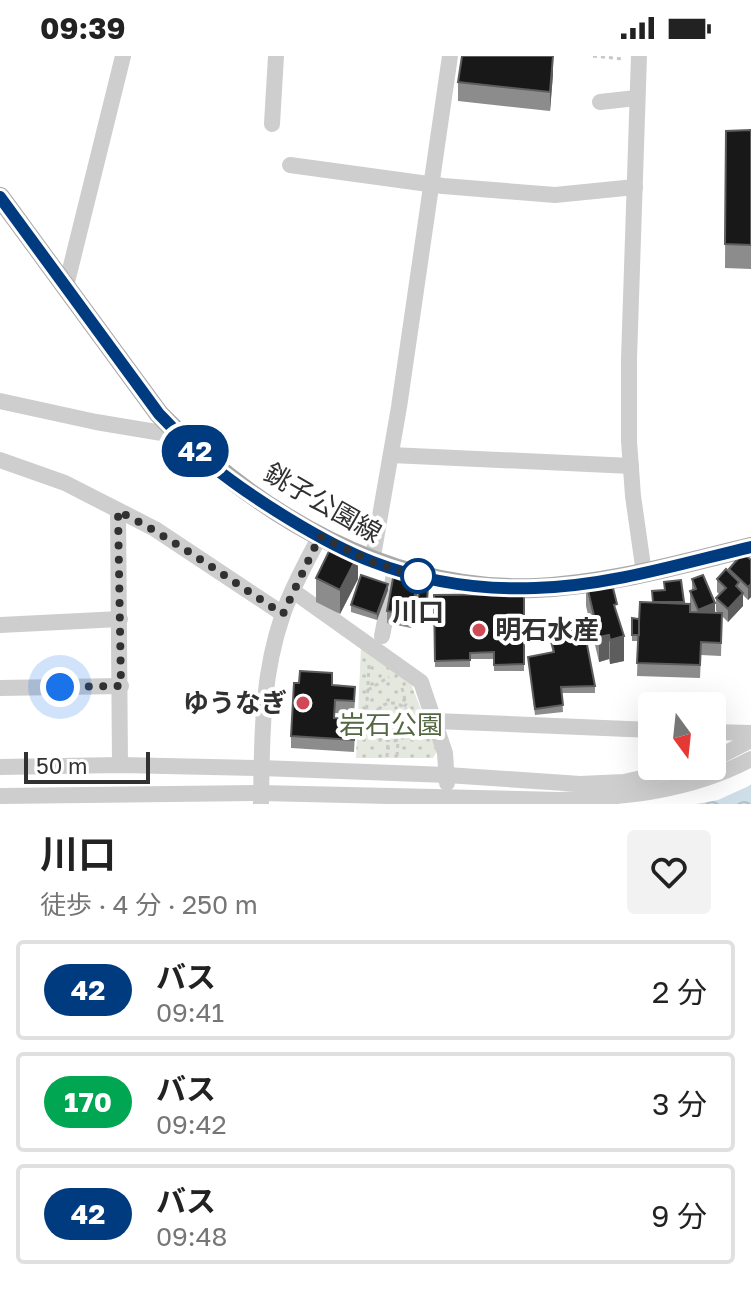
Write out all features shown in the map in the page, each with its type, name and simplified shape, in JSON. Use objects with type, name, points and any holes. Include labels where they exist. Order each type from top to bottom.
[{"type":"main road","name":"銚子公園線","points":[[0,197],[159,414],[180,436],[210,465],[320,536],[372,562],[443,582],[508,588],[591,583],[751,547]]},
{"type":"street","points":[[66,286],[123,56]]},
{"type":"street","points":[[272,124],[276,56]]},
{"type":"street","points":[[372,562],[391,455],[450,56]]},
{"type":"street","points":[[639,58],[629,359],[631,466],[644,573]]},
{"type":"street","points":[[600,102],[636,98]]},
{"type":"street","points":[[290,165],[432,184],[555,195],[635,187]]},
{"type":"street","points":[[0,401],[180,436]]},
{"type":"street","points":[[391,455],[631,466]]},
{"type":"street","points":[[0,460],[65,483],[155,529],[283,614]]},
{"type":"street","points":[[118,511],[120,765]]},
{"type":"street","points":[[261,798],[260,732],[268,673],[283,614],[320,536]]},
{"type":"street","points":[[382,636],[395,569]]},
{"type":"street","points":[[293,591],[421,682],[445,753],[446,796]]},
{"type":"street","points":[[0,625],[120,619]]},
{"type":"street","points":[[0,688],[121,686]]},
{"type":"street","points":[[435,721],[638,729]]},
{"type":"street","points":[[726,732],[751,733]]},
{"type":"street","points":[[726,753],[751,740]]},
{"type":"street","points":[[0,796],[446,796],[559,800],[645,793],[701,781],[751,759]]},
{"type":"street","points":[[0,767],[120,765],[261,768],[605,784],[638,779]]},
{"type":"path","points":[[593,56],[639,58]]},
{"type":"path","points":[[370,657],[366,721],[373,724]]},
{"type":"path","points":[[367,690],[392,676]]},
{"type":"path","points":[[393,703],[404,707],[411,717],[411,729],[398,741],[388,741],[379,736],[373,724],[373,718],[381,707],[393,703]]},
{"type":"path","points":[[387,759],[388,741]]},
{"type":"path","points":[[397,760],[398,741]]},
{"type":"green space","name":"岩石公園","points":[[361,648],[410,681],[437,751],[433,758],[356,758]]},
{"type":"water","points":[[751,785],[751,804],[696,804],[718,800]]},
{"type":"building","points":[[462,56],[553,56],[550,92],[458,82]]},
{"type":"building","points":[[751,130],[751,245],[725,244],[726,131]]},
{"type":"building","points":[[333,543],[358,555],[340,590],[316,578]]},
{"type":"building","points":[[743,553],[751,560],[751,584],[748,587],[729,569]]},
{"type":"building","points":[[726,569],[739,582],[736,586],[743,593],[728,609],[716,598],[726,588],[717,579]]},
{"type":"building","points":[[394,573],[418,578],[411,615],[387,611]]},
{"type":"building","points":[[361,575],[388,584],[377,614],[351,605]]},
{"type":"building","points":[[703,575],[715,603],[698,610],[690,591],[696,589],[692,579]]},
{"type":"building","points":[[608,577],[624,636],[610,640],[609,635],[599,637],[586,582]]},
{"type":"building","points":[[681,580],[684,602],[653,602],[652,591],[665,590],[664,582]]},
{"type":"building","points":[[419,586],[428,586],[427,602],[418,601]]},
{"type":"building","name":"明石水産","points":[[524,594],[524,664],[494,665],[494,652],[470,653],[470,660],[435,661],[434,595]]},
{"type":"building","points":[[640,602],[690,604],[690,612],[722,613],[721,643],[701,642],[700,665],[637,663]]},
{"type":"building","points":[[632,618],[639,619],[639,635],[632,635]]},
{"type":"building","points":[[584,629],[595,686],[561,687],[563,705],[535,709],[528,657],[554,652],[550,635]]},
{"type":"building","points":[[300,671],[332,673],[332,685],[355,687],[354,701],[335,700],[334,718],[355,719],[354,740],[291,736],[294,683],[299,683]]},
{"type":"bus line","name":"42","points":[[0,197],[159,414],[180,436],[210,465],[251,493],[320,536],[372,562],[443,582],[537,588],[591,583],[644,573],[751,547]]},
{"type":"place","name":"川口","points":[[418,576]]},
{"type":"place","name":"明石水産","points":[[479,630]]},
{"type":"place","name":"ゆうなぎ","points":[[303,703]]},
{"type":"route","points":[[60,687],[121,686],[118,511],[155,529],[283,614],[320,536],[372,562],[418,576]]}]
